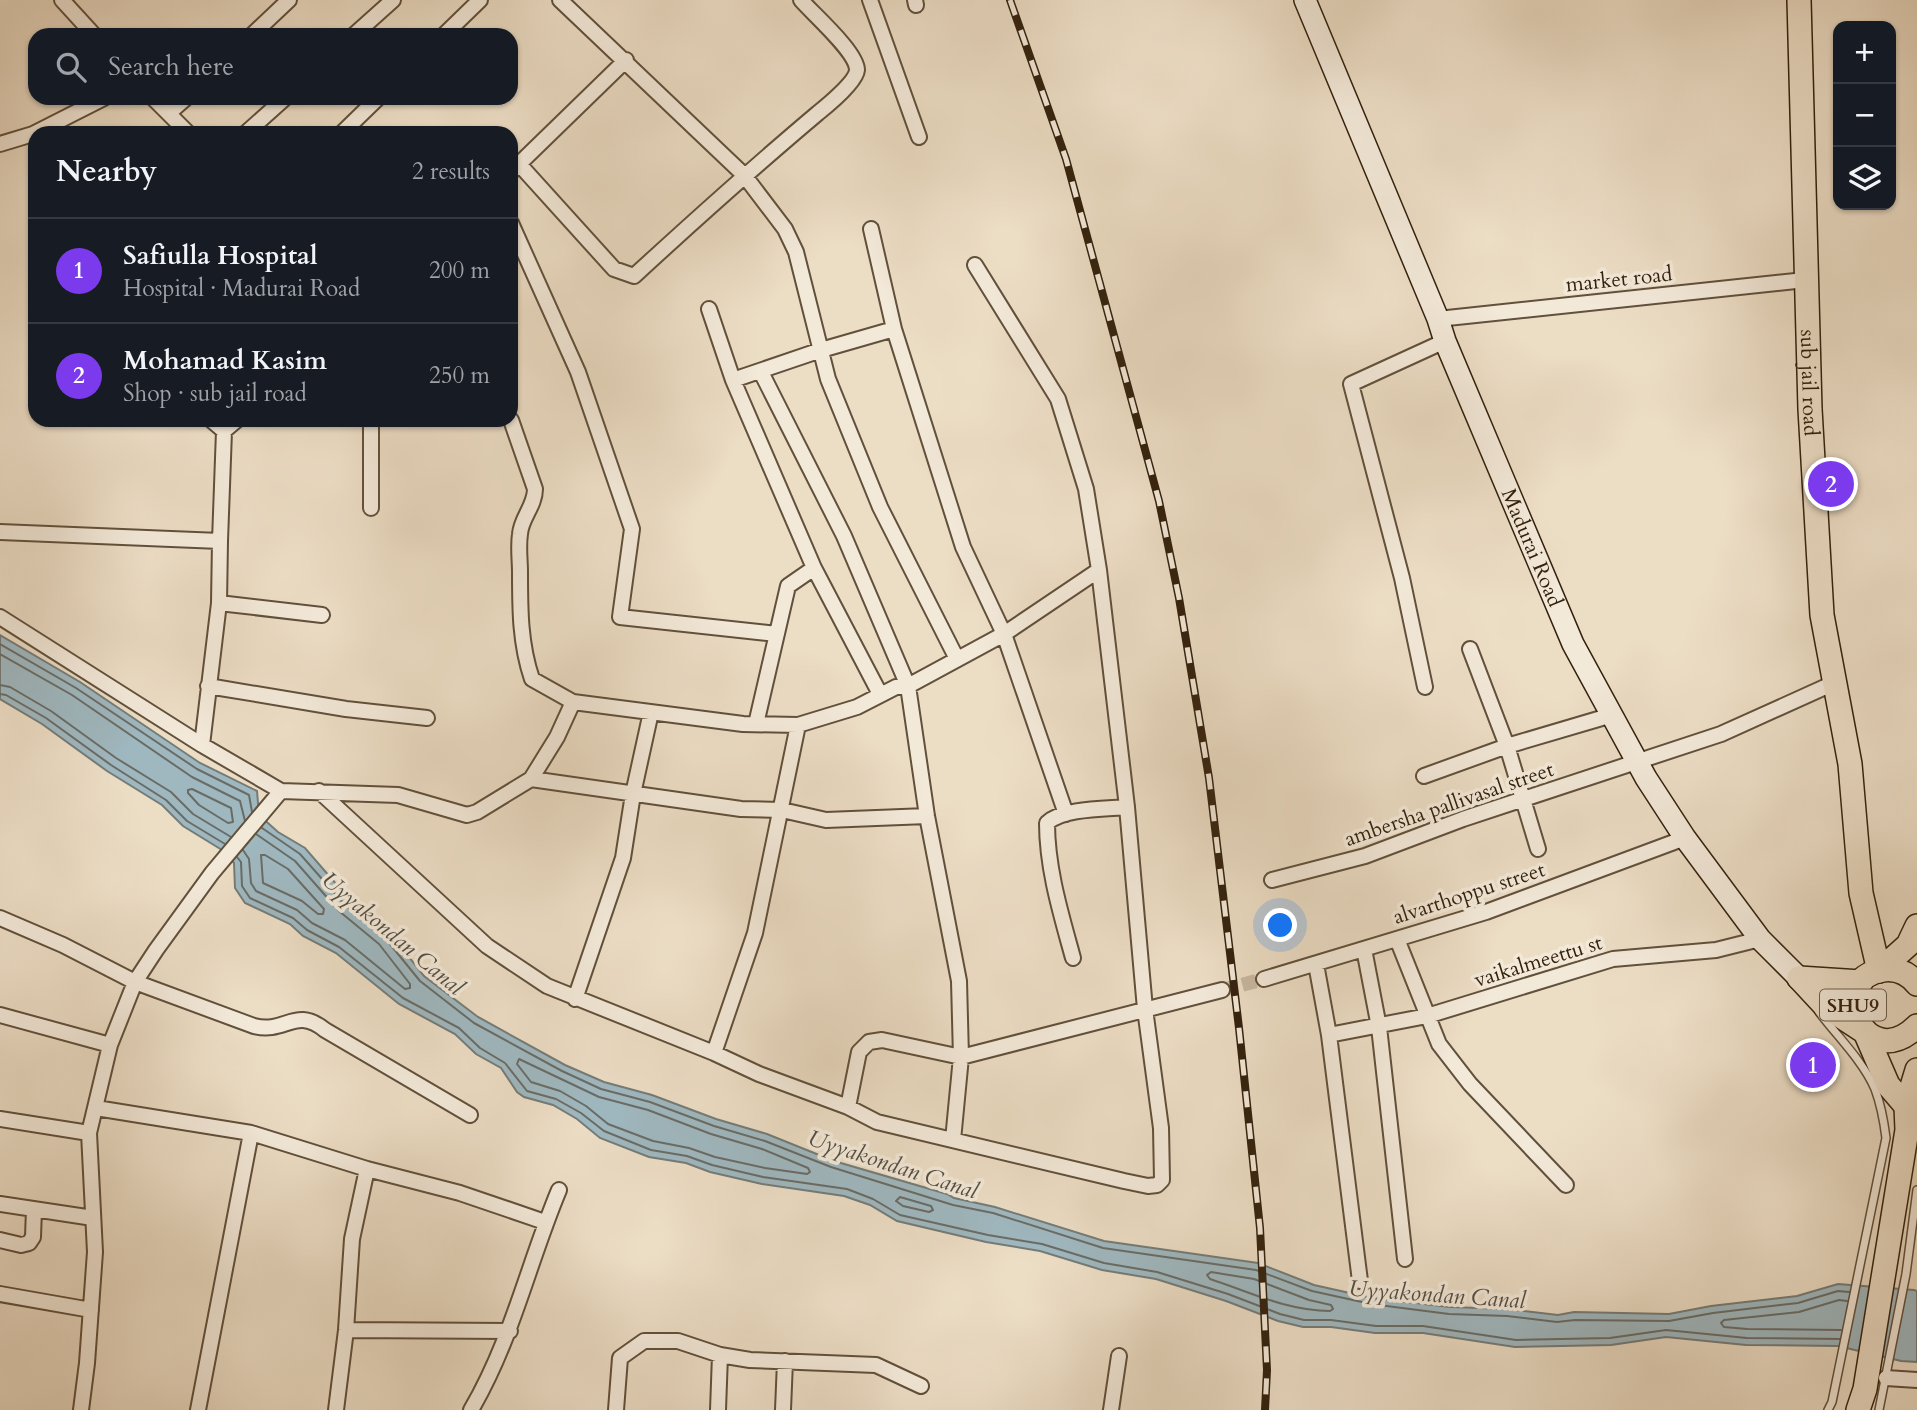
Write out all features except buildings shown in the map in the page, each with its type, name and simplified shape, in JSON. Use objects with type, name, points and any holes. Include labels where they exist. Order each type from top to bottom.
[{"type":"main road","name":"Madurai Road","points":[[1305,0],[1573,644],[1637,761],[1685,838],[1760,939],[1825,1006],[1865,1032]]},
{"type":"main road","name":"sub jail road","points":[[1799,0],[1805,280],[1822,615],[1850,764],[1870,977]]},
{"type":"main road","points":[[1799,978],[1870,977],[1908,945],[1917,926]]},
{"type":"main road","name":"SHU9","points":[[1906,1105],[1888,1085],[1865,1032],[1858,1023],[1853,1002],[1870,977],[1902,972],[1917,984]]},
{"type":"main road","name":"SHU9","points":[[1865,1032],[1886,1041],[1898,1039],[1917,1027]]},
{"type":"main road","points":[[1858,1410],[1865,1389],[1907,1130],[1906,1105],[1917,1070]]},
{"type":"street","points":[[62,0],[88,28]]},
{"type":"street","points":[[259,28],[289,0]]},
{"type":"street","points":[[362,28],[393,0]]},
{"type":"street","points":[[451,28],[480,0]]},
{"type":"street","points":[[560,0],[744,175],[785,229],[796,252],[828,379],[880,507],[957,659]]},
{"type":"street","points":[[518,171],[614,269],[634,276],[744,175],[833,101],[854,78],[857,69],[853,55],[801,0]]},
{"type":"street","points":[[870,0],[919,137]]},
{"type":"street","points":[[518,165],[626,60]]},
{"type":"street","points":[[49,126],[90,105]]},
{"type":"street","points":[[160,105],[181,126]]},
{"type":"street","points":[[169,113],[178,105]]},
{"type":"street","points":[[254,126],[277,105]]},
{"type":"street","points":[[349,126],[371,105]]},
{"type":"street","points":[[0,144],[28,136]]},
{"type":"street","points":[[872,229],[894,329],[963,547],[1004,634],[1066,814]]},
{"type":"street","points":[[518,239],[578,372],[632,529],[620,617],[777,634]]},
{"type":"street","points":[[319,791],[487,946],[547,986],[714,1053],[759,1074],[848,1107],[877,1122],[1124,1181],[1157,1185],[1162,1180],[1160,1128],[1145,1009],[1127,807],[1099,570],[1086,489],[1058,399],[975,265]]},
{"type":"street","name":"market road","points":[[1438,319],[1805,280]]},
{"type":"street","points":[[709,309],[733,380],[814,568],[880,694]]},
{"type":"street","points":[[733,380],[894,329]]},
{"type":"street","points":[[1425,687],[1402,578],[1351,384],[1445,341]]},
{"type":"street","points":[[761,372],[844,536],[908,686],[927,816],[959,981],[961,1057],[953,1140]]},
{"type":"street","points":[[219,427],[224,431]]},
{"type":"street","points":[[202,745],[219,603],[224,431],[229,427]]},
{"type":"street","points":[[371,427],[371,508]]},
{"type":"street","points":[[513,427],[535,489],[535,499],[522,521],[520,534],[520,612],[524,656],[532,679],[573,702],[756,724],[798,724],[857,707],[896,687],[908,686],[1004,634],[1099,570]]},
{"type":"street","points":[[0,532],[220,541]]},
{"type":"street","points":[[756,724],[788,586],[814,568]]},
{"type":"street","points":[[219,603],[322,615]]},
{"type":"street","points":[[0,617],[202,745],[281,791],[398,795],[467,815],[477,812],[531,779],[557,737],[573,702]]},
{"type":"street","points":[[1470,649],[1507,746],[1538,849]]},
{"type":"street","name":"ambersha pallivasal street","points":[[1272,880],[1365,856],[1463,819],[1721,734],[1834,683]]},
{"type":"street","points":[[208,686],[346,709],[427,718]]},
{"type":"street","points":[[575,999],[623,858],[633,794],[651,712]]},
{"type":"street","points":[[1424,776],[1507,746],[1612,715]]},
{"type":"street","points":[[714,1053],[755,933],[798,724]]},
{"type":"street","points":[[531,779],[741,809],[782,810],[826,820],[927,816]]},
{"type":"street","points":[[80,1410],[87,1363],[95,1252],[89,1133],[110,1045],[135,982],[156,950],[212,873],[281,791]]},
{"type":"street","points":[[1073,958],[1057,900],[1047,845],[1047,823],[1066,814],[1127,807]]},
{"type":"street","name":"alvarthoppu street","points":[[1264,979],[1486,912],[1685,838]]},
{"type":"street","points":[[0,918],[63,945],[135,982],[265,1028],[274,1028],[300,1018],[314,1021],[470,1115]]},
{"type":"street","points":[[1397,939],[1438,1044],[1470,1084],[1566,1185]]},
{"type":"street","name":"vaikalmeettu st","points":[[1329,1035],[1427,1016],[1613,960],[1716,950],[1760,939]]},
{"type":"street","points":[[1364,949],[1379,1027],[1405,1259]]},
{"type":"street","points":[[1316,964],[1329,1035],[1360,1281]]},
{"type":"street","points":[[848,1107],[859,1052],[869,1042],[881,1040],[961,1057],[1222,990]]},
{"type":"street","points":[[0,1015],[110,1045]]},
{"type":"street","points":[[96,1108],[251,1133],[367,1169],[460,1193],[545,1222]]},
{"type":"street","points":[[0,1119],[89,1133]]},
{"type":"street","points":[[198,1410],[251,1133]]},
{"type":"street","points":[[336,1410],[346,1330],[352,1240],[367,1169]]},
{"type":"street","points":[[471,1410],[510,1331],[545,1222],[559,1190]]},
{"type":"street","points":[[0,1204],[93,1218]]},
{"type":"street","points":[[0,1240],[21,1245],[29,1243],[33,1237],[34,1209]]},
{"type":"street","points":[[0,1294],[91,1310]]},
{"type":"street","points":[[346,1330],[510,1331]]},
{"type":"street","points":[[616,1410],[620,1359],[644,1341],[678,1341],[720,1355],[750,1360],[876,1365],[921,1385]]},
{"type":"street","points":[[718,1410],[720,1355]]},
{"type":"street","points":[[1111,1410],[1119,1356]]},
{"type":"street","points":[[783,1410],[785,1361]]},
{"type":"street","points":[[1886,1378],[1917,1380]]},
{"type":"lane","points":[[1799,978],[1817,1009],[1874,1089],[1886,1139],[1832,1402],[1828,1410]]},
{"type":"lane","points":[[1878,1410],[1906,1274],[1917,1190]]},
{"type":"water","points":[[0,635],[80,682],[200,763],[257,791],[259,815],[278,832],[305,848],[350,900],[390,933],[424,976],[478,1017],[565,1065],[604,1082],[652,1095],[716,1119],[767,1134],[834,1161],[1104,1241],[1258,1263],[1314,1285],[1372,1298],[1558,1315],[1574,1312],[1669,1314],[1797,1296],[1838,1284],[1914,1290],[1917,1291],[1917,1362],[1901,1361],[1838,1346],[1746,1345],[1666,1337],[1611,1345],[1515,1347],[1423,1333],[1375,1333],[1331,1327],[1303,1327],[1156,1279],[1102,1270],[1040,1251],[986,1242],[897,1221],[870,1205],[844,1196],[762,1184],[710,1172],[686,1163],[649,1157],[600,1138],[577,1119],[553,1105],[524,1097],[517,1092],[501,1068],[476,1054],[455,1034],[399,1004],[336,953],[303,936],[290,924],[245,903],[235,888],[234,863],[222,850],[183,826],[162,805],[0,699]]},
{"type":"tunnel","points":[[1222,990],[1264,979]]},
{"type":"railway","points":[[1010,0],[1066,159],[1159,501],[1179,598],[1209,778],[1239,1028],[1260,1228],[1267,1370],[1265,1410]]},
{"type":"place","name":"Mohamad Kasim","points":[[1831,484]]},
{"type":"place","name":"Safiulla Hospital","points":[[1813,1065]]},
{"type":"water label","name":"Uyyakondan Canal","points":[[393,933]]},
{"type":"water label","name":"Uyyakondan Canal","points":[[893,1164]]},
{"type":"water label","name":"Uyyakondan Canal","points":[[1437,1294]]}]
